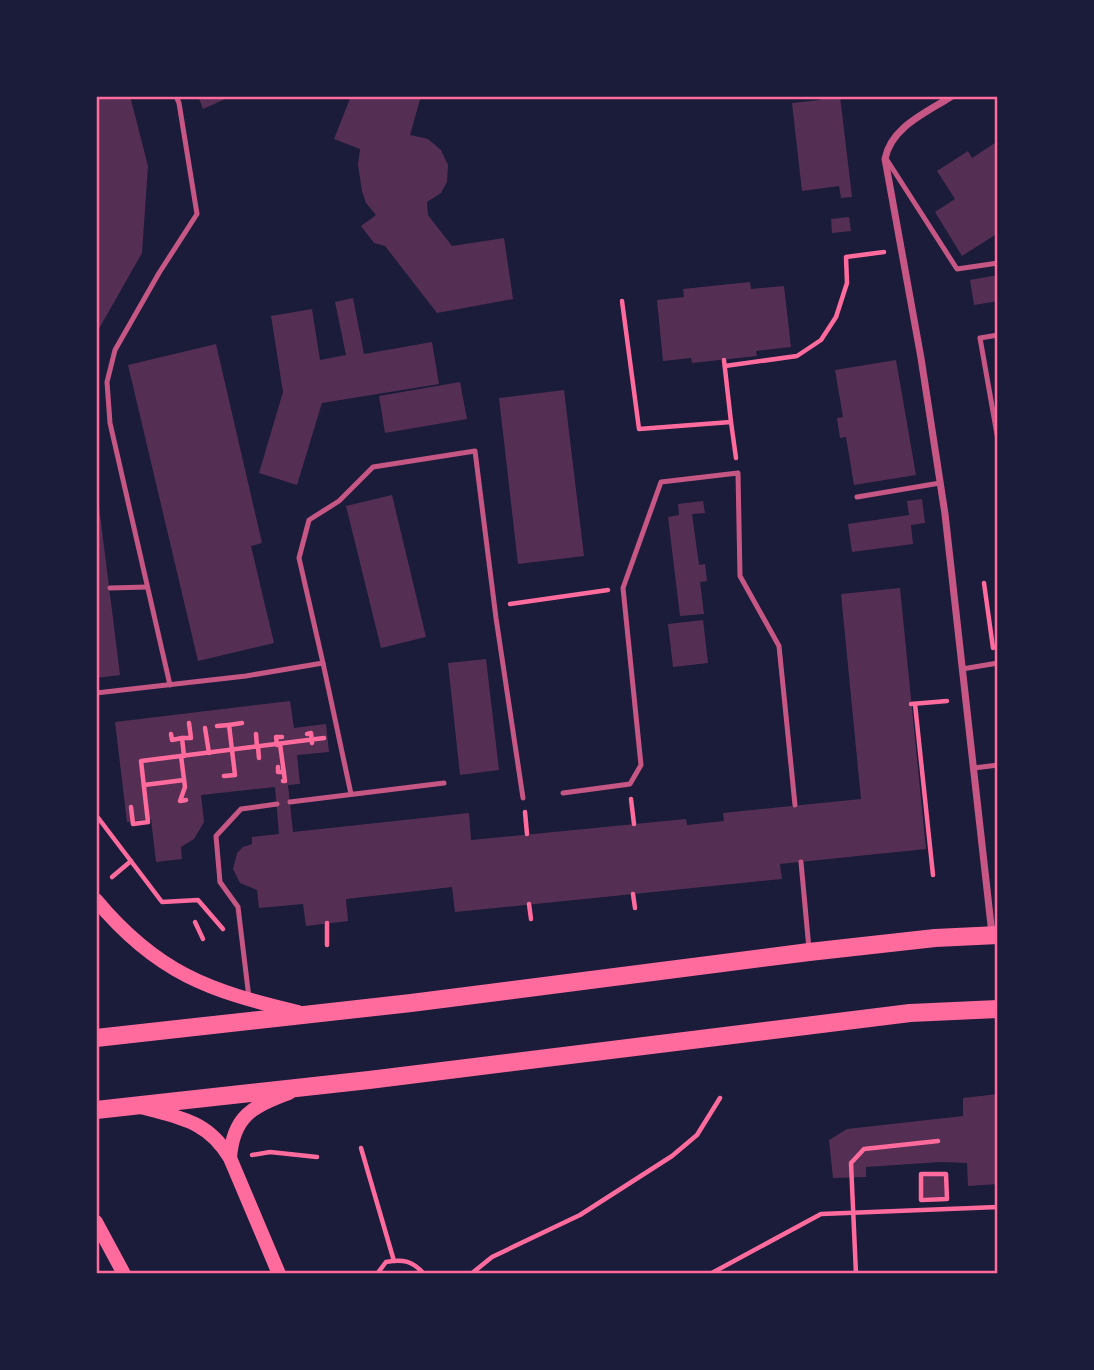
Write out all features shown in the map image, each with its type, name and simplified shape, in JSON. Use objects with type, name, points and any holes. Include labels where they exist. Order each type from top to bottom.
[{"type":"main road","points":[[96,900],[129,936],[155,958],[218,991],[307,1014]]},
{"type":"main road","points":[[96,1038],[411,1003],[809,952],[935,938],[995,935]]},
{"type":"main road","points":[[96,1110],[304,1088],[910,1013],[998,1009]]},
{"type":"main road","points":[[279,1274],[232,1138],[249,1111],[304,1088]]},
{"type":"main road","points":[[133,1105],[183,1118],[202,1127],[237,1157]]},
{"type":"main road","points":[[96,1222],[124,1274]]},
{"type":"street","points":[[952,96],[896,135],[888,146],[886,157],[940,483],[995,935]]},
{"type":"lane","points":[[170,685],[110,423],[107,382],[115,350],[197,214],[176,96]]},
{"type":"lane","points":[[886,157],[957,270],[998,263]]},
{"type":"lane","points":[[998,335],[980,338],[998,440]]},
{"type":"lane","points":[[351,794],[299,558],[310,520],[340,501],[373,467],[475,451],[523,798]]},
{"type":"lane","points":[[563,793],[629,784],[641,765],[623,588],[661,482],[738,473],[740,576],[779,646],[795,805]]},
{"type":"lane","points":[[857,497],[940,483]]},
{"type":"lane","points":[[110,589],[148,587]]},
{"type":"lane","points":[[96,692],[246,676],[323,663]]},
{"type":"lane","points":[[962,669],[996,663]]},
{"type":"lane","points":[[974,768],[998,765]]},
{"type":"lane","points":[[290,802],[444,783]]},
{"type":"lane","points":[[249,1001],[238,907],[220,882],[216,836],[241,809],[277,804]]},
{"type":"lane","points":[[801,862],[809,952]]},
{"type":"path","points":[[725,366],[797,356],[821,340],[836,317],[846,283],[846,257],[880,253]]},
{"type":"path","points":[[622,301],[639,429],[731,422]]},
{"type":"path","points":[[724,360],[738,473]]},
{"type":"path","points":[[984,583],[996,663]]},
{"type":"path","points":[[495,607],[623,588]]},
{"type":"path","points":[[933,875],[913,704],[947,701]]},
{"type":"path","points":[[186,800],[180,801],[186,788],[180,736],[191,737],[189,723]]},
{"type":"path","points":[[217,726],[242,723]]},
{"type":"path","points":[[224,776],[235,775],[229,725]]},
{"type":"path","points":[[131,807],[133,824],[148,822],[142,761],[324,738],[323,727]]},
{"type":"path","points":[[206,729],[209,752]]},
{"type":"path","points":[[256,734],[260,758]]},
{"type":"path","points":[[278,767],[278,772],[283,777],[284,762],[276,737],[282,737]]},
{"type":"path","points":[[143,787],[184,780]]},
{"type":"path","points":[[629,784],[634,824]]},
{"type":"path","points":[[96,815],[162,902],[198,900],[244,954]]},
{"type":"path","points":[[112,877],[131,861]]},
{"type":"path","points":[[633,894],[635,908]]},
{"type":"path","points":[[529,904],[531,919]]},
{"type":"path","points":[[195,922],[203,939]]},
{"type":"path","points":[[327,923],[327,944]]},
{"type":"path","points":[[471,1274],[492,1257],[580,1215],[673,1156],[697,1135],[720,1098]]},
{"type":"path","points":[[856,1274],[851,1163],[864,1149],[938,1141]]},
{"type":"path","points":[[361,1148],[394,1261]]},
{"type":"path","points":[[237,1157],[270,1152],[317,1157]]},
{"type":"path","points":[[920,1174],[946,1174],[947,1199],[933,1200],[921,1200],[920,1174]]},
{"type":"path","points":[[933,1200],[933,1209]]},
{"type":"path","points":[[710,1274],[821,1214],[998,1207]]},
{"type":"path","points":[[377,1274],[386,1262],[401,1259],[416,1265],[424,1274]]},
{"type":"building","points":[[96,96],[130,96],[148,166],[142,253],[96,334]]},
{"type":"building","points":[[198,96],[232,96],[203,109]]},
{"type":"building","points":[[351,96],[421,96],[410,135],[428,139],[441,150],[448,165],[447,182],[441,193],[427,202],[428,215],[452,246],[504,238],[513,299],[437,313],[385,246],[374,243],[361,226],[376,215],[366,203],[362,191],[358,165],[360,149],[334,139]]},
{"type":"building","points":[[819,96],[840,96],[852,197],[841,198],[839,186],[802,191],[792,103],[820,100]]},
{"type":"building","points":[[998,141],[998,233],[962,256],[935,212],[955,199],[937,171],[968,151],[972,158]]},
{"type":"building","points":[[849,217],[851,231],[832,233],[831,219]]},
{"type":"building","points":[[998,275],[998,301],[974,305],[970,280]]},
{"type":"building","points":[[750,282],[751,289],[784,286],[791,347],[756,351],[757,356],[692,363],[691,358],[663,361],[657,300],[684,297],[683,289]]},
{"type":"building","points":[[353,298],[364,354],[432,342],[439,384],[322,403],[297,485],[259,473],[283,392],[271,316],[312,309],[320,360],[346,355],[335,302]]},
{"type":"building","points":[[216,344],[262,543],[251,546],[274,643],[198,661],[128,365]]},
{"type":"building","points":[[896,360],[916,475],[854,485],[846,437],[840,438],[837,418],[843,417],[835,370]]},
{"type":"building","points":[[460,382],[467,419],[385,433],[379,396]]},
{"type":"building","points":[[564,390],[584,556],[518,564],[499,398]]},
{"type":"building","points":[[96,482],[120,675],[96,678]]},
{"type":"building","points":[[392,495],[426,637],[381,648],[346,506]]},
{"type":"building","points":[[922,499],[925,523],[911,525],[913,544],[852,552],[848,524],[909,515],[907,501]]},
{"type":"building","points":[[703,501],[705,513],[692,514],[699,565],[705,564],[707,581],[700,582],[704,614],[680,616],[668,517],[679,515],[678,504]]},
{"type":"building","points":[[900,588],[926,849],[780,864],[782,879],[455,912],[452,887],[346,899],[348,921],[306,926],[303,904],[259,908],[257,890],[240,883],[233,869],[237,853],[252,844],[252,837],[279,834],[275,787],[201,795],[204,822],[194,839],[181,847],[182,859],[156,862],[151,819],[127,822],[115,722],[290,701],[294,728],[326,724],[329,752],[297,755],[300,784],[288,785],[293,832],[469,813],[471,840],[686,819],[687,825],[724,821],[723,813],[861,799],[841,594]]},
{"type":"building","points":[[703,620],[708,663],[673,667],[668,624]]},
{"type":"building","points":[[486,659],[499,770],[460,775],[448,663]]},
{"type":"building","points":[[998,1094],[998,1184],[968,1186],[967,1163],[940,1162],[866,1167],[866,1177],[833,1178],[829,1140],[847,1129],[963,1116],[963,1098]]},
{"type":"building","points":[[923,1176],[944,1176],[945,1197],[923,1197]]}]
